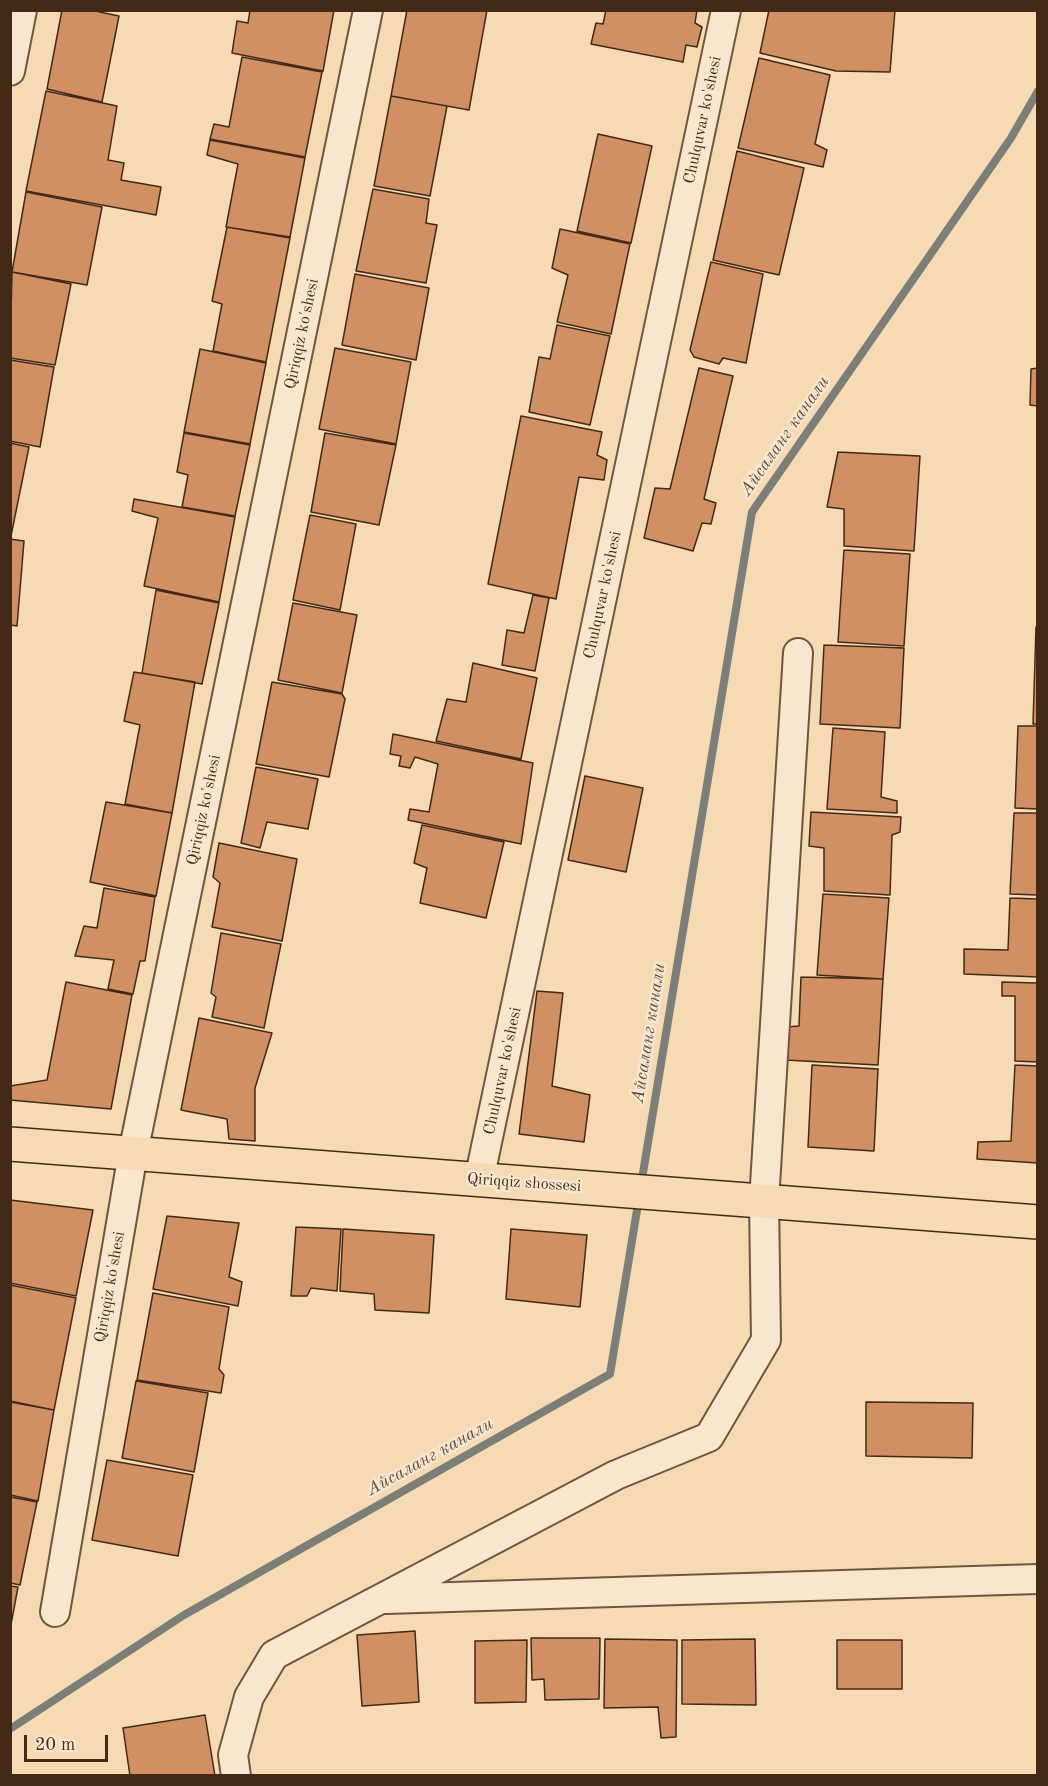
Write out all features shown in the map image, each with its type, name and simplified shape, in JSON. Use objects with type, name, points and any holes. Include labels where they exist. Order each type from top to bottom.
[{"type":"main road","name":"Qiriqqiz shossesi","points":[[10,1144],[1038,1222]]},
{"type":"street","points":[[10,71],[22,10]]},
{"type":"street","name":"Qiriqqiz ko'shesi","points":[[55,1612],[133,1153],[368,10]]},
{"type":"street","name":"Chulquvar ko'shesi","points":[[480,1180],[726,10]]},
{"type":"street","points":[[234,1765],[249,1697],[274,1655],[616,1475],[709,1437],[766,1340],[764,1201],[798,653]]},
{"type":"street","points":[[379,1600],[1038,1579]]},
{"type":"building","points":[[62,10],[90,10],[119,16],[102,102],[47,89]]},
{"type":"building","points":[[250,10],[334,10],[323,71],[232,53],[237,21],[248,23]]},
{"type":"building","points":[[407,10],[487,10],[469,110],[391,96]]},
{"type":"building","points":[[606,10],[697,10],[695,23],[702,27],[697,47],[686,45],[683,62],[591,44],[596,23],[603,24]]},
{"type":"building","points":[[769,10],[895,10],[890,72],[836,71],[760,53]]},
{"type":"building","points":[[242,57],[322,72],[305,157],[210,139],[214,124],[229,127]]},
{"type":"building","points":[[759,58],[830,75],[815,144],[827,150],[823,167],[738,148]]},
{"type":"building","points":[[46,91],[117,106],[108,160],[124,163],[121,180],[161,187],[156,215],[26,191]]},
{"type":"building","points":[[391,96],[447,106],[430,196],[374,186]]},
{"type":"building","points":[[598,134],[652,146],[631,243],[577,231]]},
{"type":"building","points":[[210,140],[305,158],[290,237],[226,227],[238,164],[207,155]]},
{"type":"building","points":[[737,151],[804,168],[779,275],[713,260]]},
{"type":"building","points":[[373,189],[429,199],[426,223],[437,225],[426,283],[356,271]]},
{"type":"building","points":[[26,192],[102,207],[87,285],[12,272]]},
{"type":"building","points":[[227,227],[290,238],[266,362],[213,351],[222,304],[212,301]]},
{"type":"building","points":[[560,229],[630,244],[611,334],[557,322],[568,275],[552,268]]},
{"type":"building","points":[[711,262],[763,274],[746,363],[723,358],[719,364],[694,357],[690,350]]},
{"type":"building","points":[[12,272],[71,284],[55,365],[10,358]]},
{"type":"building","points":[[355,274],[429,288],[416,360],[342,345]]},
{"type":"building","points":[[557,325],[610,336],[590,425],[529,412],[539,357],[550,359]]},
{"type":"building","points":[[335,348],[411,362],[396,444],[319,429]]},
{"type":"building","points":[[200,349],[266,363],[250,444],[184,432]]},
{"type":"building","points":[[10,360],[54,367],[40,447],[10,441]]},
{"type":"building","points":[[699,368],[733,376],[704,499],[716,503],[711,524],[702,523],[693,551],[644,538],[655,488],[670,489]]},
{"type":"building","points":[[1038,368],[1038,406],[1030,405],[1031,369]]},
{"type":"building","points":[[521,416],[602,432],[597,455],[607,460],[604,480],[579,477],[556,599],[488,584]]},
{"type":"building","points":[[184,433],[250,445],[235,516],[182,507],[188,475],[177,472]]},
{"type":"building","points":[[325,433],[396,445],[379,525],[311,512]]},
{"type":"building","points":[[10,443],[29,447],[11,536],[10,536]]},
{"type":"building","points":[[838,452],[920,456],[914,551],[844,546],[844,509],[827,507]]},
{"type":"building","points":[[134,499],[235,517],[219,602],[144,586],[158,518],[132,511]]},
{"type":"building","points":[[310,515],[356,524],[340,610],[293,600]]},
{"type":"building","points":[[10,539],[24,541],[17,626],[10,625]]},
{"type":"building","points":[[844,550],[910,554],[904,646],[838,642]]},
{"type":"building","points":[[156,590],[219,603],[202,684],[142,673]]},
{"type":"building","points":[[533,595],[549,598],[535,671],[502,665],[507,630],[524,633]]},
{"type":"building","points":[[293,603],[357,615],[342,693],[278,680]]},
{"type":"building","points":[[1036,627],[1038,627],[1038,724],[1033,724]]},
{"type":"building","points":[[824,645],[904,648],[900,728],[820,724]]},
{"type":"building","points":[[473,663],[537,678],[521,759],[436,741],[447,699],[466,702]]},
{"type":"building","points":[[134,672],[195,682],[172,813],[125,804],[140,725],[124,721]]},
{"type":"building","points":[[272,682],[342,694],[345,699],[329,777],[256,764]]},
{"type":"building","points":[[1018,726],[1038,726],[1038,809],[1015,808]]},
{"type":"building","points":[[833,728],[885,732],[881,797],[897,801],[897,813],[827,809]]},
{"type":"building","points":[[393,734],[533,763],[521,844],[408,820],[410,809],[429,812],[438,764],[415,757],[410,768],[399,766],[401,756],[390,754]]},
{"type":"building","points":[[256,767],[318,779],[308,829],[267,822],[260,848],[241,843]]},
{"type":"building","points":[[585,776],[643,788],[626,872],[568,860]]},
{"type":"building","points":[[106,802],[172,813],[156,896],[90,882]]},
{"type":"building","points":[[811,812],[901,817],[900,832],[892,835],[890,895],[824,891],[824,848],[809,846]]},
{"type":"building","points":[[1014,813],[1038,813],[1038,895],[1010,894]]},
{"type":"building","points":[[422,825],[504,842],[486,918],[420,903],[427,868],[414,863]]},
{"type":"building","points":[[219,843],[297,859],[282,941],[212,927],[220,883],[213,877]]},
{"type":"building","points":[[104,888],[155,897],[145,961],[140,961],[133,994],[108,989],[114,960],[75,956],[84,926],[97,928]]},
{"type":"building","points":[[823,894],[889,898],[883,979],[817,975]]},
{"type":"building","points":[[1010,898],[1038,899],[1038,977],[964,974],[964,949],[1008,950]]},
{"type":"building","points":[[221,933],[281,944],[264,1028],[212,1017],[216,997],[211,993]]},
{"type":"building","points":[[801,977],[883,979],[878,1065],[785,1060],[787,1027],[799,1026]]},
{"type":"building","points":[[66,982],[132,995],[111,1109],[10,1100],[10,1086],[47,1080]]},
{"type":"building","points":[[1002,982],[1038,983],[1038,1062],[1015,1061],[1015,996],[1002,996]]},
{"type":"building","points":[[537,991],[563,993],[552,1086],[590,1095],[584,1142],[519,1134]]},
{"type":"building","points":[[199,1018],[272,1033],[255,1088],[255,1141],[229,1139],[227,1119],[181,1110]]},
{"type":"building","points":[[812,1065],[878,1069],[874,1151],[808,1147]]},
{"type":"building","points":[[1015,1065],[1038,1066],[1038,1163],[977,1159],[978,1142],[1011,1141]]},
{"type":"building","points":[[10,1200],[93,1210],[76,1296],[10,1283]]},
{"type":"building","points":[[167,1216],[239,1223],[229,1277],[242,1282],[238,1306],[153,1289]]},
{"type":"building","points":[[296,1227],[341,1229],[337,1291],[311,1288],[307,1296],[291,1296]]},
{"type":"building","points":[[343,1229],[434,1235],[429,1313],[375,1310],[374,1294],[340,1291]]},
{"type":"building","points":[[511,1229],[587,1235],[580,1307],[506,1299]]},
{"type":"building","points":[[10,1285],[76,1298],[54,1410],[10,1401]]},
{"type":"building","points":[[153,1293],[229,1307],[219,1369],[224,1375],[221,1393],[137,1380]]},
{"type":"building","points":[[136,1381],[208,1393],[194,1472],[122,1458]]},
{"type":"building","points":[[10,1402],[54,1410],[38,1501],[10,1495]]},
{"type":"building","points":[[866,1402],[973,1403],[972,1458],[866,1456]]},
{"type":"building","points":[[107,1460],[193,1475],[178,1556],[92,1540]]},
{"type":"building","points":[[10,1497],[37,1502],[20,1585],[10,1583]]},
{"type":"building","points":[[10,1586],[18,1587],[10,1630]]},
{"type":"building","points":[[415,1631],[419,1702],[362,1706],[357,1635]]},
{"type":"building","points":[[531,1638],[600,1638],[599,1699],[545,1700],[544,1679],[532,1680]]},
{"type":"building","points":[[605,1639],[677,1640],[676,1737],[661,1738],[658,1707],[604,1708]]},
{"type":"building","points":[[755,1639],[756,1705],[682,1704],[682,1640]]},
{"type":"building","points":[[527,1640],[526,1702],[475,1703],[475,1641]]},
{"type":"building","points":[[837,1640],[902,1640],[902,1689],[837,1689]]},
{"type":"building","points":[[205,1715],[215,1776],[130,1776],[123,1728]]},
{"type":"waterway","name":"Айсаланг канали","points":[[641,1185],[752,512],[1011,138],[1038,91]]},
{"type":"waterway","name":"Айсаланг канали","points":[[10,1729],[184,1615],[610,1374],[639,1198]]}]
